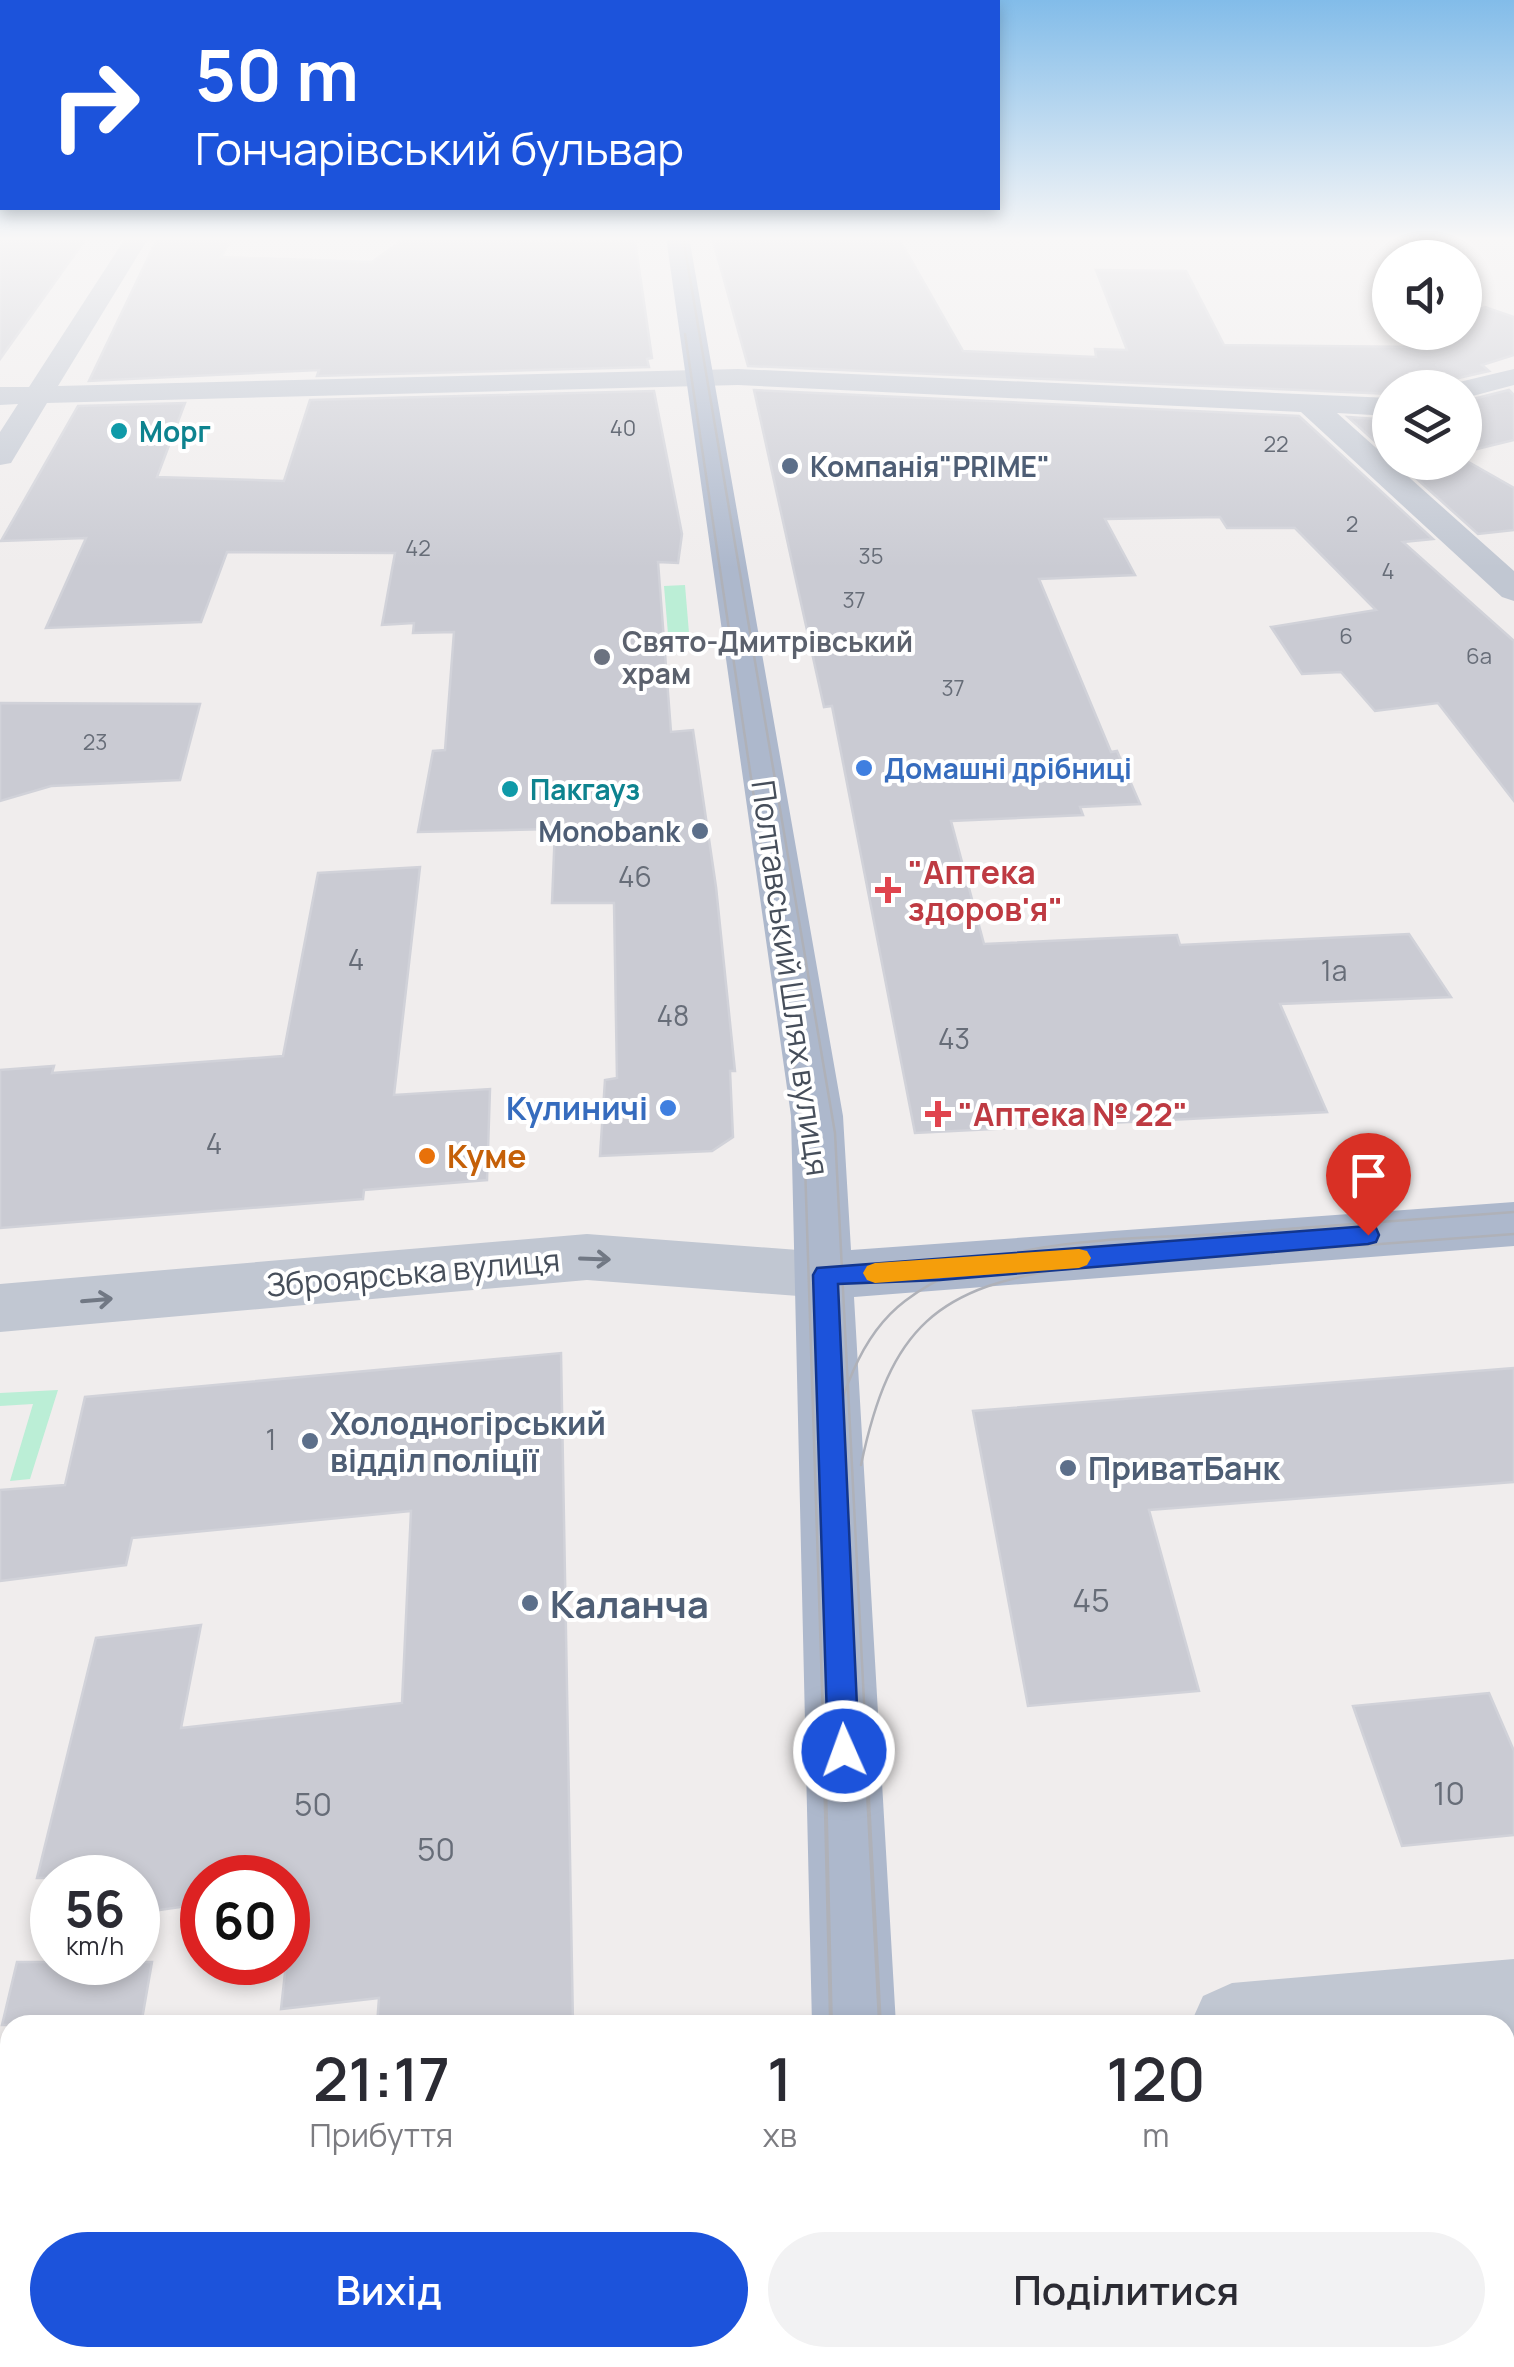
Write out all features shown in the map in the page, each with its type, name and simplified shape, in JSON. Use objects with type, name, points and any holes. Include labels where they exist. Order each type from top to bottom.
[{"type":"main road","name":"Полтавський Шлях вулиця","points":[[694,347],[818,1116],[854,2015]]},
{"type":"main road","points":[[826,1275],[940,1270],[1514,1224]]},
{"type":"street","points":[[0,456],[67,347]]},
{"type":"street","points":[[0,396],[699,377],[1372,406]]},
{"type":"street","points":[[1482,385],[1514,377]]},
{"type":"street","points":[[1309,403],[1514,590]]},
{"type":"street","name":"Зброярська вулиця","points":[[0,1308],[587,1257],[826,1275]]},
{"type":"street","points":[[1345,2015],[1514,2000]]},
{"type":"green space","points":[[685,585],[689,633],[668,634],[664,586]]},
{"type":"green space","points":[[58,1390],[30,1479],[10,1481],[33,1404],[0,1406],[0,1393]]},
{"type":"building","points":[[105,347],[650,347],[652,358],[647,359],[649,367],[317,376],[319,370],[89,381]]},
{"type":"building","points":[[743,347],[961,347],[963,351],[1096,357],[1095,349],[1126,347],[1514,347],[1514,355],[1482,365],[1489,371],[1482,373],[1372,370],[1372,393],[748,366]]},
{"type":"building","points":[[754,390],[1299,416],[1433,539],[1403,542],[1514,641],[1514,801],[1438,703],[1375,711],[1341,672],[1302,674],[1271,627],[1376,610],[1295,528],[1227,528],[1220,517],[1105,519],[1135,575],[1039,579],[1111,752],[1117,751],[1140,804],[1080,807],[1083,815],[951,821],[984,944],[1177,935],[1180,945],[1409,934],[1451,997],[1280,1004],[1327,1112],[915,1133],[832,706],[824,707]]},
{"type":"building","points":[[1509,390],[1514,395],[1514,440],[1482,448],[1482,397]]},
{"type":"building","points":[[654,391],[682,534],[678,563],[658,562],[671,732],[693,730],[716,887],[735,1071],[730,1071],[733,1137],[712,1151],[600,1156],[605,1080],[617,1078],[614,903],[552,903],[555,829],[418,832],[433,751],[445,750],[454,632],[413,633],[414,623],[382,625],[395,553],[227,552],[201,622],[46,628],[86,538],[1,541],[78,406],[185,403],[157,477],[284,481],[310,400]]},
{"type":"building","points":[[1348,417],[1372,419],[1372,439]]},
{"type":"building","points":[[1482,470],[1514,488],[1514,530],[1478,534],[1418,480],[1482,480]]},
{"type":"building","points":[[0,703],[200,704],[180,780],[51,786],[0,801]]},
{"type":"building","points":[[420,867],[394,1095],[490,1089],[487,1180],[364,1190],[363,1199],[0,1228],[0,1070],[54,1066],[52,1073],[283,1056],[318,873]]},
{"type":"building","points":[[561,1353],[573,2015],[378,2015],[379,1998],[281,2009],[284,1985],[310,1985],[310,1855],[180,1855],[180,1907],[160,1910],[160,1855],[43,1855],[96,1638],[201,1625],[181,1728],[402,1703],[411,1511],[132,1538],[126,1565],[0,1581],[0,1490],[65,1485],[85,1397]]},
{"type":"building","points":[[1514,1368],[1514,1482],[1149,1510],[1199,1691],[1028,1706],[973,1411]]},
{"type":"building","points":[[1489,1693],[1514,1751],[1514,1835],[1402,1846],[1353,1706]]},
{"type":"building","points":[[17,1962],[30,1962],[30,1985],[148,1985],[143,2015],[4,2015]]},
{"type":"tram line","points":[[687,347],[804,1134],[825,1780]]},
{"type":"tram line","points":[[702,347],[835,1133],[848,1385]]},
{"type":"tram line","points":[[848,1385],[874,1333],[905,1301],[940,1279],[1020,1252],[1107,1240],[1514,1212]]},
{"type":"tram line","points":[[861,1465],[887,1379],[905,1347],[927,1321],[954,1302],[987,1287],[1075,1267],[1514,1234]]},
{"type":"tram line","points":[[825,1460],[848,1385]]},
{"type":"tram line","points":[[848,1385],[868,1780]]},
{"type":"tram line","points":[[825,1777],[831,2015]]},
{"type":"tram line","points":[[867,1777],[879,2015]]},
{"type":"slow traffic","points":[[875,1273],[1079,1258]]},
{"type":"place","name":"Морг","points":[[119,431]]},
{"type":"place","name":"Компанія\"PRIME\"","points":[[790,466]]},
{"type":"place","name":"Свято-Дмитрівський храм","points":[[602,657]]},
{"type":"place","name":"Домашні дрібниці","points":[[864,768]]},
{"type":"place","name":"Пакгауз","points":[[510,789]]},
{"type":"place","name":"Monobank","points":[[700,831]]},
{"type":"place","name":"\"Аптека здоров'я\"","points":[[888,890]]},
{"type":"place","name":"Кулиничі","points":[[668,1108]]},
{"type":"place","name":"\"Аптека № 22\"","points":[[938,1114]]},
{"type":"place","name":"Куме","points":[[427,1156]]},
{"type":"place","name":"Холодногірський відділ поліції","points":[[310,1441]]},
{"type":"place","name":"ПриватБанк","points":[[1068,1468]]},
{"type":"place","name":"Каланча","points":[[530,1603]]},
{"type":"route","points":[[844,1751],[826,1275],[940,1270],[1368,1235]]}]
